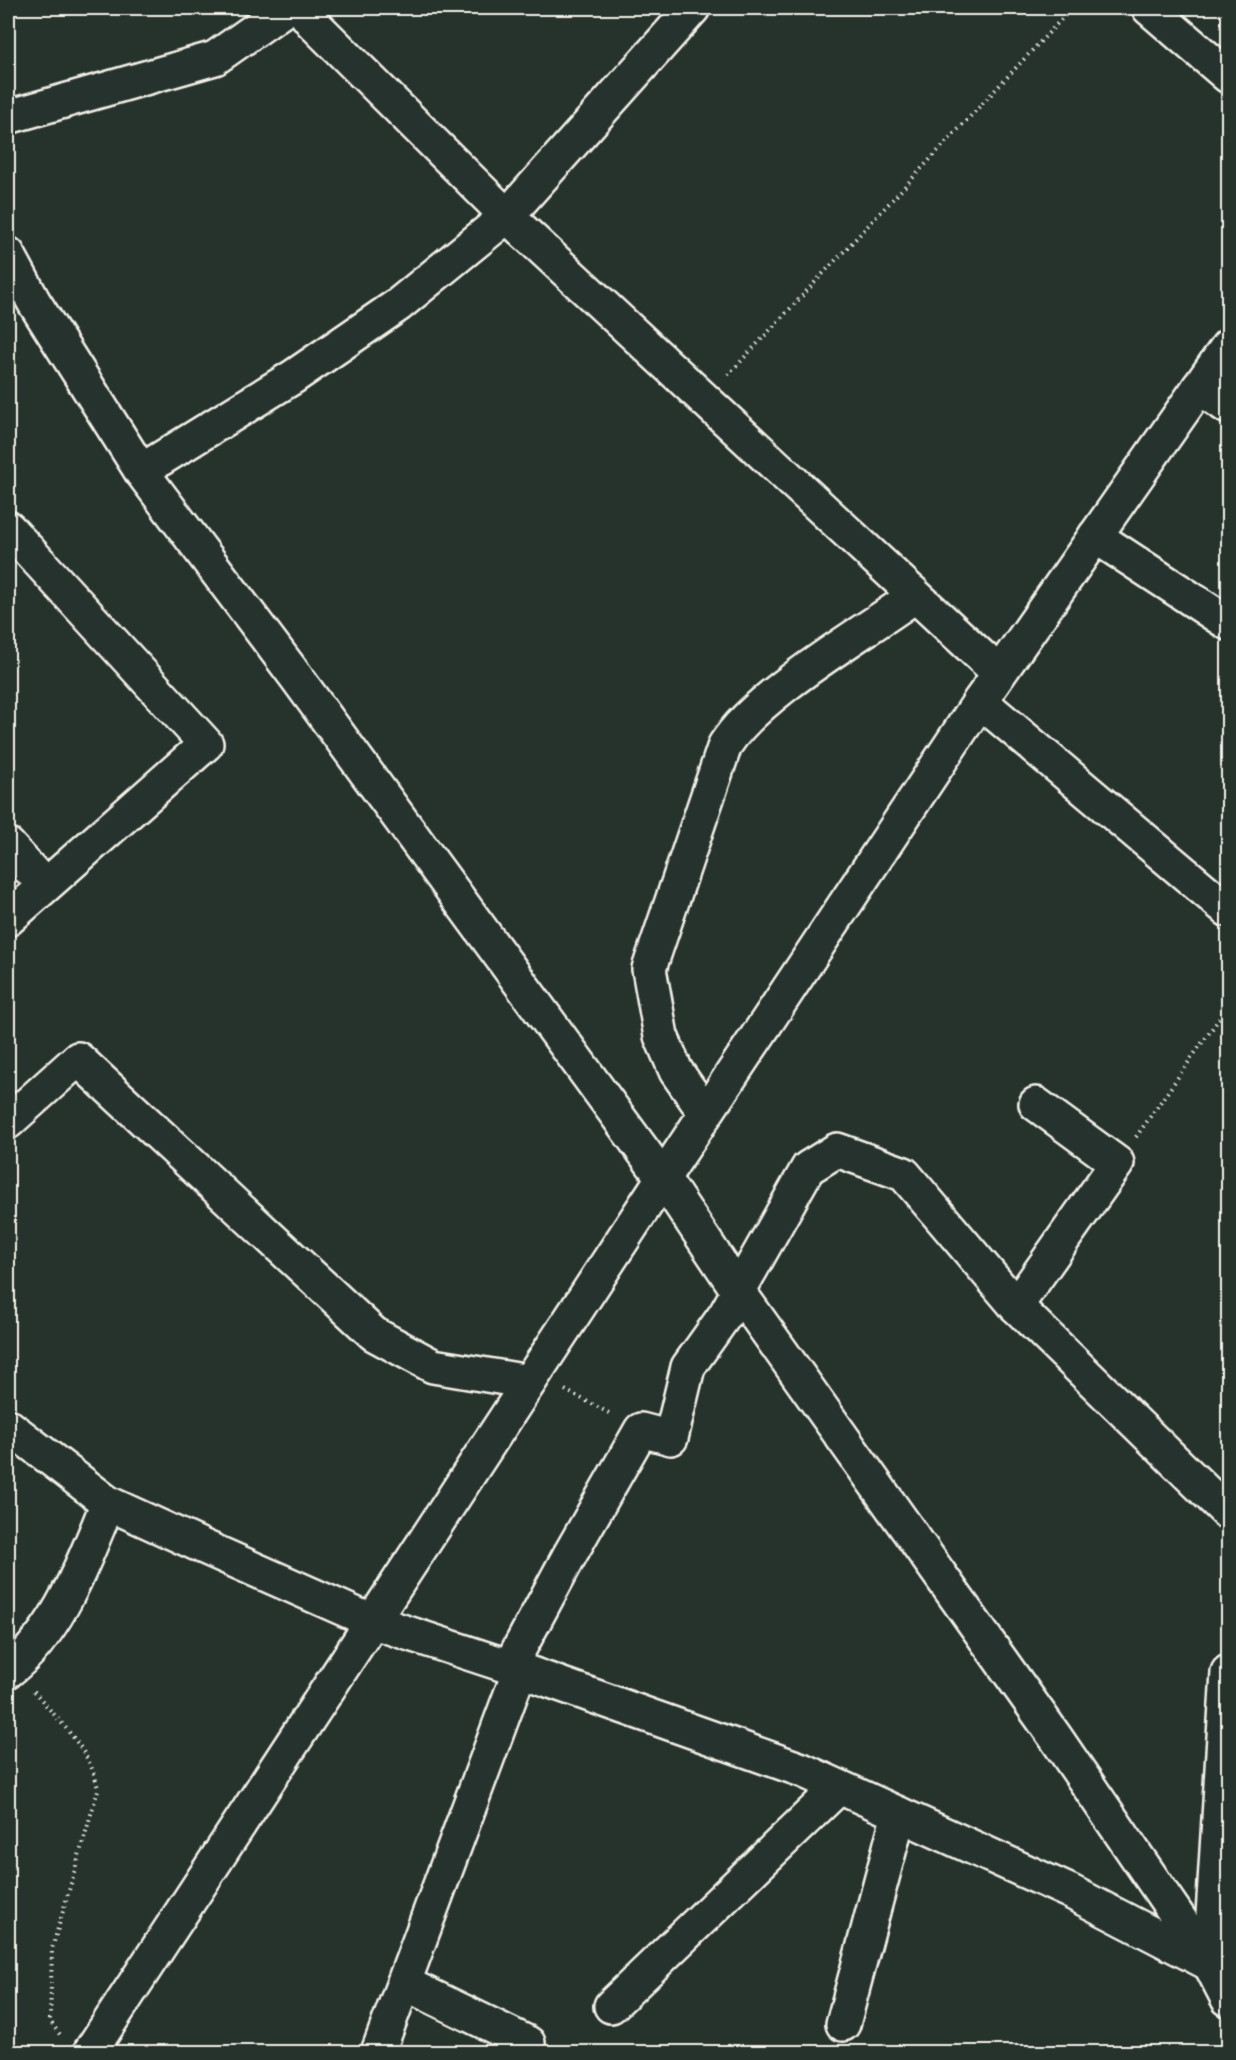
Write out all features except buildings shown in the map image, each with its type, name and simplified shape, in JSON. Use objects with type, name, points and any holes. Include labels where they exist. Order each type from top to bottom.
[{"type":"street","points":[[8,117],[216,57],[286,8]]},
{"type":"street","points":[[302,8],[312,22],[507,216],[999,673]]},
{"type":"street","points":[[141,471],[293,377],[398,305],[507,216],[693,8]]},
{"type":"street","points":[[1149,8],[1228,76]]},
{"type":"street","points":[[8,254],[34,302],[141,471],[294,674],[663,1178],[739,1292],[1056,1738],[1210,1964],[1228,1999]]},
{"type":"street","points":[[91,2052],[371,1621],[980,701],[1228,346]]},
{"type":"street","points":[[1199,387],[1228,407]]},
{"type":"street","points":[[8,528],[206,744],[8,919]]},
{"type":"street","points":[[1095,536],[1228,624]]},
{"type":"street","points":[[709,1108],[698,1101],[676,1071],[661,1036],[649,969],[725,745],[734,731],[789,684],[903,604],[912,592]]},
{"type":"street","points":[[980,701],[1228,910]]},
{"type":"street","points":[[8,845],[44,885]]},
{"type":"street","points":[[8,1122],[78,1059],[374,1334],[433,1366],[532,1378]]},
{"type":"street","points":[[1016,1306],[1117,1163],[1036,1104]]},
{"type":"street","points":[[378,2052],[515,1668],[568,1558],[641,1430],[671,1438],[688,1367],[739,1292],[808,1168],[837,1150],[904,1174],[1016,1306],[1228,1513]]},
{"type":"street","points":[[8,1426],[108,1503],[371,1621],[515,1668],[802,1770],[1069,1891],[1210,1964]]},
{"type":"street","points":[[10,1670],[41,1638],[70,1592],[108,1503]]},
{"type":"street","points":[[1210,1964],[1228,1672]]},
{"type":"street","points":[[611,2006],[839,1787]]},
{"type":"street","points":[[843,2024],[899,1814]]},
{"type":"street","points":[[404,1983],[528,2043]]},
{"type":"path","points":[[705,399],[1072,8]]},
{"type":"path","points":[[1117,1163],[1228,1006]]},
{"type":"path","points":[[532,1378],[641,1430]]},
{"type":"path","points":[[10,1670],[81,1748],[95,1771],[98,1790],[52,1948],[50,2021],[57,2034],[91,2052]]},
{"type":"path","points":[[1219,2052],[1228,2044]]}]
